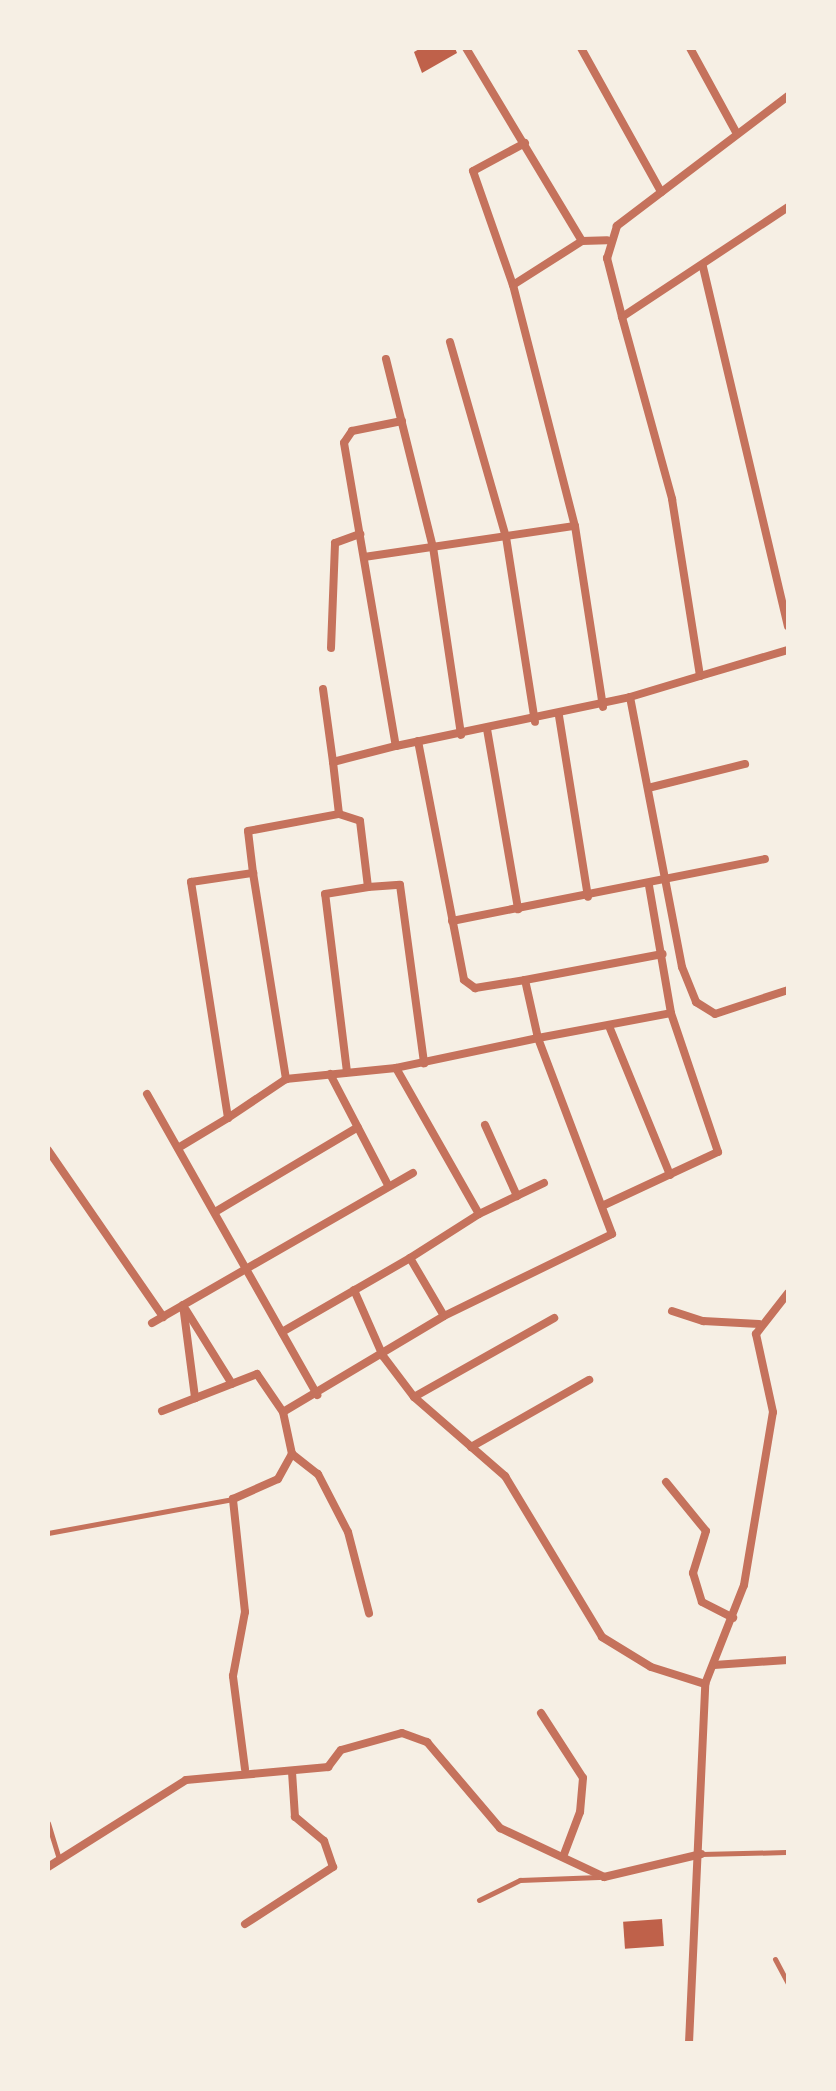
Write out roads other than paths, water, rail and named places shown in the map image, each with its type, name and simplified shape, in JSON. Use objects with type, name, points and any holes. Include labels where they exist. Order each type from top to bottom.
[{"type":"street","points":[[466,48],[582,241]]},
{"type":"street","points":[[581,48],[661,192]]},
{"type":"street","points":[[690,48],[737,134]]},
{"type":"street","points":[[513,285],[582,241],[607,240],[661,192],[788,96]]},
{"type":"street","points":[[525,143],[473,171],[513,285],[575,526],[603,707]]},
{"type":"street","points":[[622,317],[703,267],[788,207]]},
{"type":"street","points":[[607,240],[622,317],[672,499],[700,676]]},
{"type":"street","points":[[703,267],[788,626]]},
{"type":"street","points":[[450,342],[506,537],[535,722]]},
{"type":"street","points":[[386,359],[433,547],[461,735]]},
{"type":"street","points":[[396,746],[344,443],[352,431],[402,421]]},
{"type":"street","points":[[364,557],[575,526]]},
{"type":"street","points":[[331,648],[335,543],[360,534]]},
{"type":"street","points":[[333,762],[418,741],[535,722],[603,707],[788,650]]},
{"type":"street","points":[[323,689],[339,814]]},
{"type":"street","points":[[630,697],[682,967],[701,1007],[721,1014],[788,990]]},
{"type":"street","points":[[559,716],[588,897]]},
{"type":"street","points":[[487,729],[518,909]]},
{"type":"street","points":[[418,741],[452,921],[469,986],[525,980],[663,954]]},
{"type":"street","points":[[648,788],[745,764]]},
{"type":"street","points":[[286,1079],[248,831],[339,814],[360,821],[368,887]]},
{"type":"street","points":[[452,921],[649,886],[765,859]]},
{"type":"street","points":[[228,1118],[189,886],[195,878],[253,873]]},
{"type":"street","points":[[347,1072],[325,894],[368,887],[400,885],[424,1063]]},
{"type":"street","points":[[602,1206],[710,1160],[719,1143],[671,1013],[649,886]]},
{"type":"street","points":[[283,1412],[383,1356],[444,1316],[612,1234],[538,1038],[525,980]]},
{"type":"street","points":[[178,1148],[286,1079],[396,1068],[671,1013]]},
{"type":"street","points":[[609,1026],[670,1175]]},
{"type":"street","points":[[396,1068],[479,1214]]},
{"type":"street","points":[[330,1074],[388,1185]]},
{"type":"street","points":[[147,1094],[317,1395]]},
{"type":"street","points":[[485,1125],[517,1196]]},
{"type":"street","points":[[215,1212],[358,1127]]},
{"type":"street","points":[[48,1150],[163,1317]]},
{"type":"street","points":[[152,1323],[413,1173]]},
{"type":"street","points":[[282,1332],[479,1214],[544,1183]]},
{"type":"street","points":[[410,1258],[444,1316]]},
{"type":"street","points":[[354,1290],[383,1356],[414,1397],[471,1447],[528,1510],[602,1637],[651,1667],[705,1684]]},
{"type":"street","points":[[689,2043],[701,1854],[705,1684],[733,1618],[773,1412],[755,1343],[759,1324],[788,1293]]},
{"type":"street","points":[[183,1305],[232,1384]]},
{"type":"street","points":[[183,1305],[195,1398]]},
{"type":"street","points":[[672,1311],[703,1321],[759,1324]]},
{"type":"street","points":[[414,1397],[554,1318]]},
{"type":"street","points":[[162,1411],[257,1374],[283,1412],[292,1454],[318,1474],[348,1532],[369,1613]]},
{"type":"street","points":[[471,1447],[589,1380]]},
{"type":"street","points":[[245,1769],[233,1676],[245,1612],[233,1499],[278,1479],[292,1454]]},
{"type":"street","points":[[666,1482],[706,1531],[693,1573],[702,1602],[733,1618]]},
{"type":"street","points":[[714,1665],[788,1660]]},
{"type":"street","points":[[541,1713],[583,1778],[580,1812],[563,1857]]},
{"type":"street","points":[[48,1867],[186,1780],[245,1769],[292,1772],[328,1767],[341,1750],[376,1739],[414,1735],[500,1828],[604,1877],[701,1854]]},
{"type":"street","points":[[245,1924],[333,1867],[324,1841],[295,1817],[292,1772]]},
{"type":"lane","points":[[48,1533],[233,1499]]},
{"type":"lane","points":[[48,1823],[59,1858]]},
{"type":"lane","points":[[701,1854],[786,1852]]},
{"type":"lane","points":[[479,1900],[520,1880],[604,1877]]},
{"type":"lane","points":[[775,1959],[788,1983]]}]
